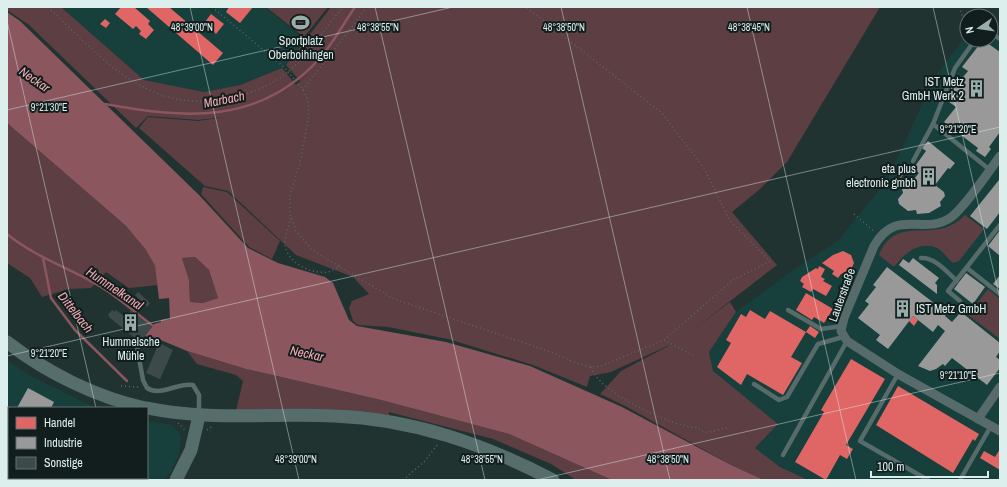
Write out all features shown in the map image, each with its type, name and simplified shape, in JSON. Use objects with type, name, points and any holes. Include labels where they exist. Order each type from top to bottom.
[{"type":"street","points":[[880,236],[891,227],[936,223],[950,218],[1000,156]]},
{"type":"street","name":"Lauterstraße","points":[[845,339],[842,326],[874,246],[880,236]]},
{"type":"street","points":[[845,339],[898,374],[1000,431]]},
{"type":"street","points":[[7,342],[35,362],[72,382],[116,399],[143,407]]},
{"type":"street","points":[[978,419],[1000,387]]},
{"type":"street","points":[[148,408],[199,416],[351,417],[390,421],[444,434],[490,450],[554,480]]},
{"type":"street","points":[[176,480],[191,450],[199,416]]},
{"type":"lane","points":[[913,161],[933,124],[955,68],[969,48]]},
{"type":"lane","points":[[933,124],[990,170]]},
{"type":"lane","points":[[960,301],[948,291],[1000,225]]},
{"type":"lane","points":[[921,258],[934,261],[957,281]]},
{"type":"lane","points":[[967,268],[1000,294]]},
{"type":"lane","points":[[788,310],[821,329],[842,326]]},
{"type":"lane","points":[[754,384],[780,400],[787,397],[818,344],[845,339]]},
{"type":"lane","points":[[783,455],[845,339]]},
{"type":"lane","points":[[137,347],[143,380],[147,388],[159,391],[185,385],[193,385],[199,396],[199,416]]},
{"type":"lane","points":[[898,374],[860,440],[928,480]]},
{"type":"lane","points":[[960,480],[991,426]]},
{"type":"path","points":[[48,7],[120,73],[144,89],[170,97],[194,102],[219,101],[246,94],[270,83],[288,72],[344,7]]},
{"type":"path","points":[[212,7],[288,72],[304,90],[308,101],[309,113],[301,158],[290,196],[291,217],[285,242],[287,252],[298,264],[320,272],[331,271],[340,266]]},
{"type":"path","points":[[304,90],[320,67],[349,33],[366,7]]},
{"type":"path","points":[[291,217],[296,231],[312,250],[394,299],[591,367],[601,366],[664,340],[734,280],[770,262],[730,221],[704,168],[662,113],[526,7]]},
{"type":"path","points":[[854,214],[880,236]]},
{"type":"path","points":[[664,340],[694,356]]},
{"type":"path","points":[[591,367],[593,374],[603,385],[626,400],[650,412],[682,425],[698,428],[705,432],[727,428]]},
{"type":"path","points":[[121,386],[147,388]]},
{"type":"path","points":[[205,434],[208,428],[214,426]]},
{"type":"path","points":[[403,480],[433,452],[444,434]]},
{"type":"shaded area","points":[[7,7],[61,7],[144,80],[204,92],[240,85],[282,68],[296,85],[313,69],[300,81],[286,65],[331,7],[880,7],[787,162],[760,189],[732,212],[777,265],[694,329],[730,302],[736,312],[709,352],[713,371],[778,424],[755,448],[780,467],[808,480],[764,480],[731,465],[627,407],[600,394],[621,371],[674,343],[611,372],[590,376],[587,387],[533,365],[448,339],[388,327],[358,325],[353,321],[349,308],[352,301],[369,294],[353,277],[296,255],[228,191],[205,186],[139,128],[148,117],[198,121],[225,117],[198,120],[148,116],[136,128],[29,25],[7,10]]},
{"type":"shaded area","points":[[61,7],[207,7],[213,12],[217,7],[265,7],[305,40],[282,68],[240,85],[204,92],[144,80]]},
{"type":"shaded area","name":"Sportplatz Oberboihingen","points":[[266,7],[328,7],[304,37]]},
{"type":"shaded area","points":[[1000,31],[1000,480],[808,480],[780,467],[755,448],[778,424],[713,371],[709,352],[736,312],[793,270],[838,241],[887,180],[935,77],[959,45],[959,48],[999,48]]},
{"type":"shaded area","points":[[7,123],[126,226],[146,250],[155,266],[158,285],[129,288],[106,272],[91,288],[69,289],[42,297],[30,278],[7,263]]},
{"type":"shaded area","points":[[203,187],[227,192],[280,241],[272,259],[249,247],[201,194]]},
{"type":"shaded area","points":[[965,215],[984,229],[959,261],[953,263],[939,249],[930,246],[918,247],[912,250],[902,257],[894,267],[879,255],[887,242],[896,235],[906,231],[941,229],[953,224]]},
{"type":"shaded area","points":[[195,257],[209,270],[218,298],[203,303],[190,302],[189,280],[182,258]]},
{"type":"shaded area","points":[[988,289],[1000,299],[1000,339],[968,315]]},
{"type":"shaded area","points":[[187,351],[246,369],[381,400],[509,434],[612,480],[576,480],[551,464],[493,439],[389,412],[389,417],[236,411],[243,381],[236,375],[197,364]]},
{"type":"shaded area","points":[[7,360],[29,375],[94,407],[8,407],[8,479],[148,479],[148,422],[170,424],[179,432],[181,438],[179,453],[172,471],[164,480],[7,480]]},
{"type":"water","name":"Neckar","points":[[7,12],[20,21],[200,196],[248,248],[278,263],[325,277],[333,283],[349,320],[357,326],[446,342],[530,366],[622,407],[731,465],[764,480],[612,480],[509,434],[381,400],[246,369],[187,351],[156,338],[145,336],[154,324],[161,322],[161,320],[170,319],[169,298],[159,299],[155,266],[146,250],[126,226],[7,123]],"holes":[[[195,257],[209,270],[218,298],[203,303],[190,302],[189,280],[182,258]]]},
{"type":"building: Handel","points":[[121,7],[134,7],[150,21],[148,24],[154,30],[146,39],[139,34],[141,31],[136,26],[133,29],[115,14]]},
{"type":"building: Handel","points":[[146,7],[169,7],[223,53],[213,65]]},
{"type":"building: Handel","points":[[229,7],[253,7],[240,23],[226,12]]},
{"type":"building: Handel","points":[[211,14],[224,24],[216,34],[205,22]]},
{"type":"building: Handel","points":[[105,19],[110,23],[106,28],[100,24]]},
{"type":"building: Handel","points":[[901,169],[905,171],[901,178],[897,176]]},
{"type":"building: Handel","points":[[843,251],[851,255],[854,263],[850,272],[841,274],[838,278],[832,274],[834,271],[822,263],[833,255]]},
{"type":"building: Handel","points":[[819,266],[825,269],[821,277],[825,279],[823,281],[832,286],[826,296],[813,289],[811,292],[802,287],[804,284],[800,281],[802,277],[816,268],[818,269]]},
{"type":"building: Handel","points":[[806,293],[833,309],[824,323],[814,317],[812,320],[796,310]]},
{"type":"building: Handel","points":[[750,310],[765,319],[770,311],[806,332],[791,357],[802,363],[783,395],[747,374],[741,385],[717,367],[731,343],[726,340],[741,314],[746,317]]},
{"type":"building: Handel","points":[[913,316],[918,320],[914,326],[909,321]]},
{"type":"building: Handel","points":[[810,326],[819,332],[815,338],[806,332]]},
{"type":"building: Handel","points":[[851,359],[885,379],[846,445],[853,449],[847,459],[840,455],[826,480],[795,462],[824,412],[821,410]]},
{"type":"building: Handel","points":[[898,386],[979,434],[975,441],[973,439],[953,473],[876,425]]},
{"type":"building: Handel","points":[[7,421],[8,445],[7,444]]},
{"type":"building: Handel","points":[[1000,449],[1000,470],[980,458],[984,451],[995,457]]},
{"type":"building: Industrie","name":"IST Metz GmbH Werk 2","points":[[977,48],[994,48],[1000,52],[1000,132],[989,147],[991,149],[985,157],[976,151],[978,148],[944,122],[956,107],[945,99],[968,71],[962,67]]},
{"type":"building: Industrie","name":"eta plus electronic gmbh","points":[[928,141],[955,163],[950,169],[948,168],[935,185],[944,192],[945,196],[940,202],[941,206],[929,213],[917,214],[916,210],[908,211],[899,204],[898,199],[903,193],[902,189],[908,180],[914,179],[919,173],[913,169],[926,151],[922,148]]},
{"type":"building: Industrie","points":[[999,180],[1000,212],[987,229],[970,216]]},
{"type":"building: Industrie","points":[[1000,230],[1000,256],[988,246]]},
{"type":"building: Industrie","points":[[913,258],[939,278],[935,283],[937,285],[937,294],[899,265],[903,259],[909,263]]},
{"type":"building: Industrie","points":[[887,267],[947,313],[945,316],[952,322],[961,312],[1000,343],[1000,351],[996,357],[1000,360],[1000,368],[987,385],[952,358],[945,366],[943,364],[930,371],[918,366],[945,331],[938,325],[933,332],[913,316],[888,349],[876,340],[880,335],[858,318],[869,304],[865,301],[876,287],[873,285]]},
{"type":"building: Industrie","points":[[966,273],[985,287],[973,304],[954,289]]},
{"type":"building: Industrie","points":[[1000,275],[1000,289],[993,284]]},
{"type":"building: Industrie","points":[[28,388],[54,402],[52,407],[18,407]]},
{"type":"building: Industrie","points":[[116,479],[119,480],[92,480]]},
{"type":"building: Sonstige","points":[[138,292],[150,303],[147,307],[135,295]]},
{"type":"building: Sonstige","name":"Hummelsche Mühle","points":[[112,310],[115,312],[116,310],[125,317],[131,310],[152,327],[140,342],[110,318],[108,315]]},
{"type":"building: Sonstige","points":[[159,343],[173,350],[160,379],[146,373]]},
{"type":"waterway","name":"Marbach","points":[[105,104],[164,113],[193,114],[220,112],[247,106],[272,96],[297,80],[325,52],[355,7]]},
{"type":"waterway","name":"Hummelkanal","points":[[7,234],[28,249],[103,288],[153,326]]},
{"type":"waterway","name":"Dittelbach","points":[[43,258],[51,298],[75,330],[127,381]]},
{"type":"place","name":"Sportplatz Oberboihingen","points":[[301,22]]},
{"type":"place","name":"IST Metz GmbH Werk 2","points":[[977,89]]},
{"type":"place","name":"eta plus electronic gmbh","points":[[929,176]]},
{"type":"place","name":"IST Metz GmbH","points":[[903,309]]},
{"type":"place","name":"Hummelsche Mühle","points":[[131,323]]}]
